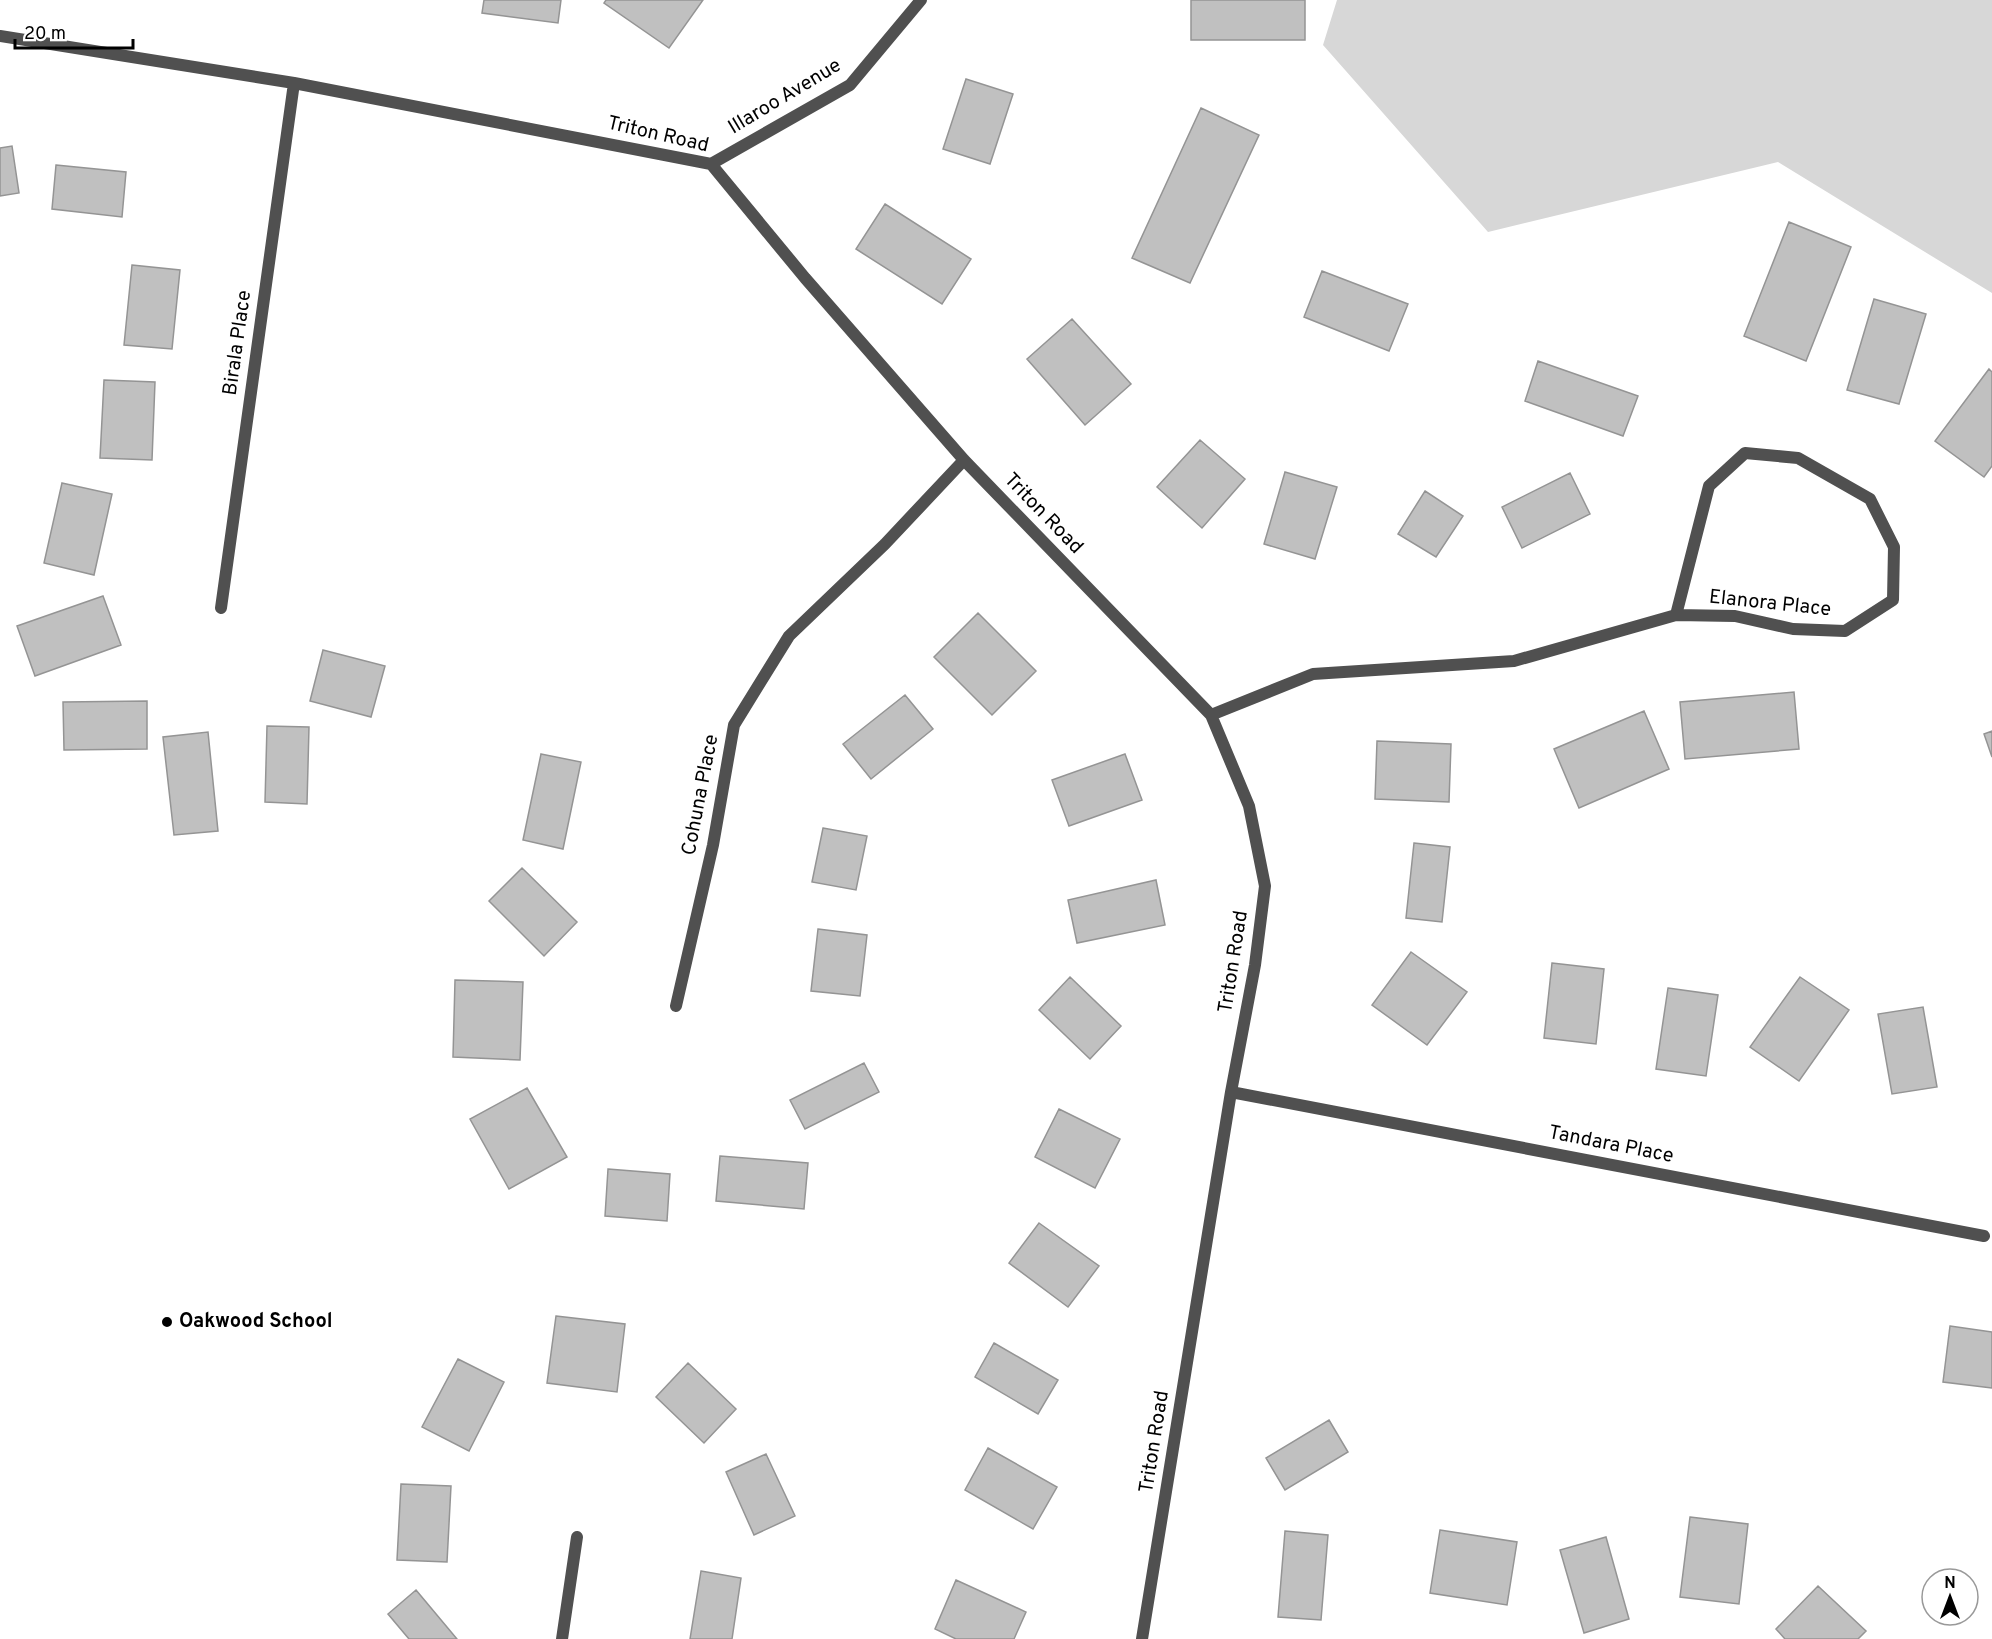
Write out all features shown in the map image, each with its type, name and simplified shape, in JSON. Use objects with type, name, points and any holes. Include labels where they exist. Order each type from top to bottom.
[{"type":"street","name":"Illaroo Avenue","points":[[711,164],[850,85],[921,0]]},
{"type":"street","name":"Triton Road","points":[[0,36],[294,82],[711,164],[805,278],[964,460],[1211,715],[1249,806],[1265,886],[1254,965],[1231,1092],[1142,1639]]},
{"type":"street","name":"Birala Place","points":[[221,608],[294,82]]},
{"type":"street","name":"Elanora Place","points":[[1211,715],[1313,674],[1514,661],[1676,615],[1735,616],[1793,629],[1845,631],[1893,600],[1894,547],[1870,499],[1798,458],[1745,453],[1709,486],[1676,615]]},
{"type":"street","name":"Cohuna Place","points":[[676,1006],[712,845],[734,725],[789,636],[885,544],[964,460]]},
{"type":"street","name":"Tandara Place","points":[[1231,1092],[1984,1236]]},
{"type":"street","points":[[562,1639],[577,1537]]},
{"type":"shaded area","points":[[1337,0],[1992,0],[1992,293],[1778,162],[1488,232],[1323,45]]},
{"type":"building","points":[[484,0],[561,0],[558,23],[482,13]]},
{"type":"building","points":[[606,0],[703,0],[669,48],[604,3]]},
{"type":"building","points":[[1191,0],[1305,0],[1305,40],[1191,40]]},
{"type":"building","points":[[966,79],[1013,94],[990,164],[943,149]]},
{"type":"building","points":[[1201,108],[1259,135],[1190,283],[1132,258]]},
{"type":"building","points":[[12,146],[19,193],[0,196],[0,148]]},
{"type":"building","points":[[56,165],[126,172],[122,217],[52,209]]},
{"type":"building","points":[[885,204],[971,259],[942,304],[856,249]]},
{"type":"building","points":[[1789,222],[1851,247],[1806,361],[1744,336]]},
{"type":"building","points":[[132,265],[180,270],[172,349],[124,345]]},
{"type":"building","points":[[1322,271],[1408,304],[1389,351],[1304,317]]},
{"type":"building","points":[[1874,299],[1926,314],[1899,404],[1847,390]]},
{"type":"building","points":[[1072,319],[1131,384],[1085,425],[1027,359]]},
{"type":"building","points":[[1538,361],[1638,396],[1623,436],[1525,401]]},
{"type":"building","points":[[1989,369],[1992,372],[1992,466],[1984,477],[1935,441]]},
{"type":"building","points":[[104,380],[155,382],[152,460],[100,458]]},
{"type":"building","points":[[1200,440],[1245,479],[1202,528],[1157,487]]},
{"type":"building","points":[[1285,472],[1337,487],[1315,559],[1264,544]]},
{"type":"building","points":[[1570,473],[1590,514],[1522,548],[1502,507]]},
{"type":"building","points":[[62,483],[112,494],[94,575],[44,563]]},
{"type":"building","points":[[1425,491],[1463,516],[1436,557],[1398,534]]},
{"type":"building","points":[[103,596],[121,645],[35,676],[17,626]]},
{"type":"building","points":[[978,613],[1036,671],[992,715],[934,657]]},
{"type":"building","points":[[323,650],[385,666],[371,717],[310,701]]},
{"type":"building","points":[[1794,692],[1799,749],[1685,759],[1680,702]]},
{"type":"building","points":[[905,695],[933,729],[871,779],[843,744]]},
{"type":"building","points":[[147,701],[147,749],[64,750],[63,702]]},
{"type":"building","points":[[1644,711],[1669,769],[1579,808],[1554,749]]},
{"type":"building","points":[[267,726],[309,727],[307,804],[265,802]]},
{"type":"building","points":[[1992,731],[1992,757],[1984,734]]},
{"type":"building","points":[[208,732],[218,831],[174,835],[163,737]]},
{"type":"building","points":[[1377,741],[1451,744],[1449,802],[1375,799]]},
{"type":"building","points":[[541,754],[581,762],[563,849],[523,840]]},
{"type":"building","points":[[1125,754],[1142,800],[1069,826],[1052,780]]},
{"type":"building","points":[[823,828],[867,836],[856,890],[812,882]]},
{"type":"building","points":[[1414,843],[1450,847],[1442,922],[1406,918]]},
{"type":"building","points":[[522,868],[577,922],[544,956],[489,901]]},
{"type":"building","points":[[1156,880],[1165,925],[1077,943],[1068,900]]},
{"type":"building","points":[[818,929],[867,935],[860,996],[811,991]]},
{"type":"building","points":[[1411,952],[1467,992],[1427,1045],[1372,1005]]},
{"type":"building","points":[[1552,963],[1604,969],[1596,1044],[1544,1038]]},
{"type":"building","points":[[1070,977],[1121,1026],[1090,1059],[1039,1010]]},
{"type":"building","points":[[1800,977],[1849,1010],[1799,1081],[1750,1047]]},
{"type":"building","points":[[455,980],[523,982],[520,1060],[453,1057]]},
{"type":"building","points":[[1668,988],[1718,995],[1706,1076],[1656,1069]]},
{"type":"building","points":[[1923,1007],[1937,1087],[1892,1094],[1878,1014]]},
{"type":"building","points":[[864,1063],[879,1092],[805,1129],[790,1100]]},
{"type":"building","points":[[527,1088],[567,1157],[509,1189],[470,1119]]},
{"type":"building","points":[[1059,1109],[1120,1139],[1095,1188],[1035,1157]]},
{"type":"building","points":[[720,1156],[808,1163],[804,1209],[716,1201]]},
{"type":"building","points":[[608,1169],[670,1174],[667,1221],[605,1216]]},
{"type":"building","points":[[1039,1223],[1099,1266],[1068,1307],[1009,1263]]},
{"type":"building","points":[[556,1316],[625,1324],[617,1392],[547,1383]]},
{"type":"building","points":[[1950,1326],[1992,1332],[1992,1388],[1943,1382]]},
{"type":"building","points":[[994,1343],[1058,1380],[1038,1414],[975,1377]]},
{"type":"building","points":[[458,1359],[504,1382],[469,1451],[422,1427]]},
{"type":"building","points":[[688,1363],[736,1409],[704,1443],[656,1397]]},
{"type":"building","points":[[1329,1420],[1348,1452],[1285,1490],[1266,1458]]},
{"type":"building","points":[[988,1448],[1057,1487],[1033,1529],[965,1490]]},
{"type":"building","points":[[766,1454],[795,1516],[754,1535],[726,1472]]},
{"type":"building","points":[[401,1484],[451,1486],[447,1562],[397,1560]]},
{"type":"building","points":[[1690,1517],[1748,1524],[1739,1604],[1680,1597]]},
{"type":"building","points":[[1440,1530],[1517,1542],[1507,1605],[1430,1593]]},
{"type":"building","points":[[1285,1531],[1328,1535],[1321,1620],[1278,1617]]},
{"type":"building","points":[[1606,1537],[1629,1619],[1584,1633],[1560,1550]]},
{"type":"building","points":[[701,1571],[741,1578],[732,1639],[690,1639]]},
{"type":"building","points":[[956,1580],[1026,1612],[1014,1639],[956,1639],[935,1629]]},
{"type":"building","points":[[1818,1586],[1866,1631],[1858,1639],[1785,1639],[1776,1629]]},
{"type":"building","points":[[416,1590],[457,1639],[409,1639],[388,1614]]},
{"type":"place","name":"Oakwood School","points":[[167,1322]]}]
